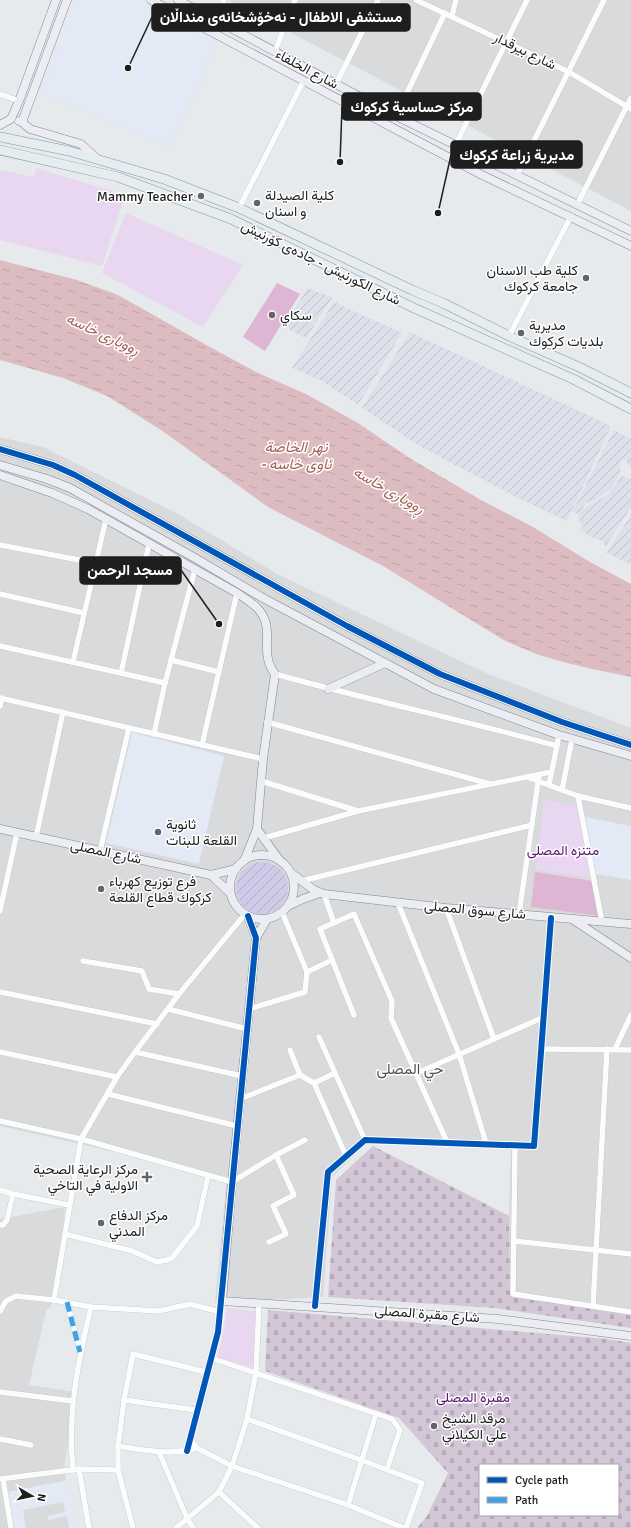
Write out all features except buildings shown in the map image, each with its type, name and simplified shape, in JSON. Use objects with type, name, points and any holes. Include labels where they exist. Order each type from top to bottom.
[{"type":"main road","name":"شارع الكورنيش - جادەی کۆرنیش","points":[[0,136],[69,151],[164,179],[239,208],[509,336],[579,367],[630,393]]},
{"type":"main road","name":"شارع الكورنيش - جادەی کۆرنیش","points":[[0,150],[118,177],[230,219],[414,308],[573,379],[627,407]]},
{"type":"main road","points":[[604,395],[610,383]]},
{"type":"main road","points":[[627,407],[630,393]]},
{"type":"street","points":[[0,125],[11,118],[19,101],[56,0]]},
{"type":"street","points":[[22,122],[68,0]]},
{"type":"street","points":[[151,0],[303,82],[482,175],[571,216],[631,246]]},
{"type":"street","name":"شارع الخلفاء","points":[[178,0],[396,116],[631,231]]},
{"type":"street","points":[[217,21],[224,0]]},
{"type":"street","points":[[275,51],[295,0]]},
{"type":"street","points":[[336,84],[378,0]]},
{"type":"street","name":"شارع بيرقدار","points":[[416,0],[569,72],[629,108]]},
{"type":"street","points":[[452,16],[456,0]]},
{"type":"street","points":[[455,146],[527,0]]},
{"type":"street","points":[[517,175],[604,0]]},
{"type":"street","points":[[396,116],[445,13]]},
{"type":"street","points":[[239,208],[303,82]]},
{"type":"street","points":[[0,94],[19,101]]},
{"type":"street","points":[[577,205],[629,108],[631,98]]},
{"type":"street","points":[[11,118],[22,122],[30,129],[81,144],[98,160]]},
{"type":"street","points":[[543,203],[549,191]]},
{"type":"street","points":[[509,336],[571,216]]},
{"type":"street","points":[[0,449],[53,465],[75,475],[347,626],[433,671],[562,722],[631,745],[630,756],[559,735],[434,689],[263,598],[70,488],[47,479],[0,465]]},
{"type":"street","points":[[0,475],[52,493],[106,519],[237,593],[255,605],[263,615],[267,627],[266,657],[269,666],[275,674],[328,689],[382,701],[556,746]]},
{"type":"street","points":[[70,488],[75,475]]},
{"type":"street","points":[[73,662],[106,519]]},
{"type":"street","points":[[121,673],[149,544]]},
{"type":"street","points":[[0,545],[96,563]]},
{"type":"street","points":[[154,734],[165,683],[195,569]]},
{"type":"street","points":[[202,745],[237,593]]},
{"type":"street","points":[[0,594],[84,613]]},
{"type":"street","points":[[0,646],[165,683]]},
{"type":"street","points":[[171,660],[219,672]]},
{"type":"street","points":[[328,689],[385,663]]},
{"type":"street","points":[[244,861],[257,829],[267,722],[275,674]]},
{"type":"street","points":[[0,706],[1,698],[263,759]]},
{"type":"street","points":[[36,837],[63,712]]},
{"type":"street","points":[[267,722],[491,784]]},
{"type":"street","points":[[100,851],[129,728]]},
{"type":"street","points":[[549,785],[559,735]]},
{"type":"street","points":[[562,790],[572,739]]},
{"type":"street","points":[[264,838],[358,811],[527,777],[539,778],[552,772]]},
{"type":"street","points":[[539,778],[549,785],[578,796],[631,808]]},
{"type":"street","points":[[519,914],[539,778]]},
{"type":"street","points":[[261,780],[358,811]]},
{"type":"street","points":[[578,796],[602,922]]},
{"type":"street","points":[[300,881],[532,825]]},
{"type":"street","name":"شارع المصلى","points":[[0,829],[211,876],[230,893]]},
{"type":"street","points":[[257,829],[291,873],[294,885],[292,896],[284,910],[275,917],[257,919],[246,915],[238,908],[230,893],[230,884],[236,868],[244,861],[262,855],[272,857],[281,862]]},
{"type":"street","points":[[0,911],[17,833]]},
{"type":"street","points":[[211,876],[236,868]]},
{"type":"street","name":"شارع سوق المصلى","points":[[291,873],[300,881],[322,894]]},
{"type":"street","points":[[322,894],[334,923]]},
{"type":"street","name":"شارع سوق المصلى","points":[[284,910],[303,899],[322,894],[446,908],[631,924]]},
{"type":"street","points":[[398,903],[459,1054],[486,1143]]},
{"type":"street","points":[[446,908],[494,1039]]},
{"type":"street","points":[[249,1009],[305,992],[307,972],[284,910]]},
{"type":"street","points":[[354,1015],[320,929],[354,914],[392,1001],[391,1018],[447,1142]]},
{"type":"street","points":[[246,915],[256,938]]},
{"type":"street","points":[[54,1300],[81,1139],[117,1077],[135,1052],[179,994],[246,915]]},
{"type":"street","points":[[315,1306],[328,1172],[365,1140],[515,1144],[534,1146],[551,918]]},
{"type":"street","points":[[187,1451],[196,1410],[218,1332],[256,938],[267,919]]},
{"type":"street","points":[[574,920],[631,958]]},
{"type":"street","points":[[307,972],[332,960]]},
{"type":"street","points":[[83,961],[142,971],[148,988],[179,994]]},
{"type":"street","points":[[0,992],[157,1024]]},
{"type":"street","points":[[168,1009],[247,1029]]},
{"type":"street","points":[[615,1049],[631,1015]]},
{"type":"street","points":[[417,1073],[544,1017]]},
{"type":"street","points":[[319,1037],[365,1140]]},
{"type":"street","points":[[541,1049],[631,1050]]},
{"type":"street","points":[[593,1306],[607,1049]]},
{"type":"street","points":[[290,1050],[300,1075],[314,1083],[346,1156]]},
{"type":"street","points":[[0,1052],[117,1077]]},
{"type":"street","points":[[135,1052],[242,1076]]},
{"type":"street","points":[[314,1083],[335,1073]]},
{"type":"street","points":[[240,1099],[300,1075]]},
{"type":"street","points":[[108,1094],[237,1126]]},
{"type":"street","points":[[0,1121],[81,1139],[232,1182],[276,1155],[305,1140]]},
{"type":"street","points":[[515,1144],[514,1294],[631,1312]]},
{"type":"street","points":[[269,1242],[286,1234],[273,1206],[294,1195],[276,1155]]},
{"type":"street","points":[[65,1234],[132,1250],[157,1262],[172,1258],[197,1226],[208,1176]]},
{"type":"street","points":[[0,1190],[12,1194],[69,1205]]},
{"type":"street","points":[[0,1225],[3,1225],[7,1220],[12,1194]]},
{"type":"street","points":[[514,1242],[631,1254]]},
{"type":"street","points":[[0,1310],[6,1301],[16,1296],[54,1300],[91,1307],[159,1311],[190,1304],[220,1312]]},
{"type":"street","name":"شارع مقبرة المصلى","points":[[222,1301],[498,1319],[631,1336]]},
{"type":"street","points":[[67,1302],[80,1352]]},
{"type":"street","points":[[176,1528],[218,1492],[232,1466],[247,1419],[256,1372],[259,1303]]},
{"type":"street","points":[[89,1528],[72,1457],[73,1401],[80,1352],[91,1307]]},
{"type":"street","points":[[133,1528],[118,1470],[118,1446],[124,1400],[133,1354],[206,1372]]},
{"type":"street","points":[[211,1358],[392,1419],[400,1430],[387,1469]]},
{"type":"street","points":[[0,1392],[73,1401]]},
{"type":"street","points":[[124,1400],[196,1410]]},
{"type":"street","points":[[348,1505],[376,1414]]},
{"type":"street","points":[[190,1439],[197,1448],[232,1466],[348,1505],[405,1528],[422,1483],[247,1419]]},
{"type":"street","points":[[0,1439],[31,1445]]},
{"type":"street","points":[[118,1446],[158,1452],[187,1451],[197,1448]]},
{"type":"street","points":[[158,1452],[186,1518],[194,1528]]},
{"type":"street","points":[[11,1528],[1,1479],[76,1469],[118,1470]]},
{"type":"street","points":[[218,1492],[258,1528]]},
{"type":"shaded area","points":[[74,0],[139,0],[218,42],[169,147],[41,93]]},
{"type":"shaded area","points":[[228,0],[631,0],[631,211]]},
{"type":"shaded area","name":"سكاي","points":[[277,283],[300,294],[265,351],[243,337]]},
{"type":"shaded area","points":[[308,288],[332,298],[306,338],[283,326]]},
{"type":"shaded area","points":[[334,302],[402,333],[358,405],[322,381],[292,368]]},
{"type":"shaded area","points":[[410,332],[611,426],[567,521],[516,497],[421,447],[362,408]]},
{"type":"shaded area","points":[[614,430],[631,439],[631,469],[625,459],[621,460],[619,465],[621,472],[611,489],[595,500],[586,503],[578,514],[572,512]]},
{"type":"shaded area","points":[[0,437],[43,447],[178,514],[279,575],[488,674],[631,728],[631,1315],[510,1295],[509,1216],[511,1147],[368,1142],[332,1177],[323,1297],[215,1303],[227,1177],[0,1126]]},
{"type":"shaded area","points":[[622,476],[631,479],[631,507],[606,546],[602,541],[591,537],[580,530],[583,527],[580,523],[578,515],[582,510],[609,494]]},
{"type":"shaded area","points":[[631,515],[631,565],[607,553]]},
{"type":"shaded area","points":[[132,732],[224,756],[199,864],[106,843]]},
{"type":"shaded area","points":[[585,817],[631,826],[631,880],[596,874]]},
{"type":"shaded area","points":[[262,862],[272,864],[280,870],[286,878],[288,888],[286,898],[280,906],[272,912],[262,914],[252,912],[244,906],[238,898],[236,888],[238,878],[244,870],[252,864]]},
{"type":"shaded area","points":[[535,872],[592,881],[600,916],[531,907]]},
{"type":"shaded area","points":[[65,1207],[57,1298],[46,1311],[29,1385],[76,1392],[64,1468],[75,1528],[0,1528],[0,1219]]},
{"type":"shaded area","points":[[68,1480],[78,1528],[69,1528],[67,1516],[48,1520],[48,1516],[65,1512],[63,1502],[23,1510],[26,1528],[14,1528],[7,1492]]},
{"type":"green space","points":[[36,168],[125,195],[102,266],[0,240],[0,170],[34,177]]},
{"type":"green space","points":[[126,213],[243,265],[203,327],[102,273]]},
{"type":"green space","name":"متنزه المصلى","points":[[544,799],[580,807],[592,878],[536,870]]},
{"type":"green space","points":[[373,1146],[509,1216],[510,1295],[631,1315],[631,1328],[495,1308],[328,1297],[336,1180]]},
{"type":"green space","points":[[227,1308],[255,1311],[254,1368],[217,1357],[223,1334]]},
{"type":"green space","name":"مقبرة المصلى","points":[[268,1310],[607,1339],[631,1343],[631,1528],[417,1528],[427,1516],[448,1473],[399,1418],[265,1371]]},
{"type":"water","name":"نهر الخاصة - ئاوی خاسە","points":[[0,260],[77,280],[118,295],[256,372],[306,394],[358,423],[411,459],[631,584],[631,677],[581,667],[549,658],[533,653],[502,639],[383,566],[268,507],[161,430],[107,396],[63,378],[0,360]]},
{"type":"marked path","points":[[67,1302],[80,1352]]},
{"type":"cycle path","points":[[0,449],[53,465],[75,475],[347,626],[440,674],[562,722],[631,745]]},
{"type":"cycle path","points":[[187,1451],[218,1332],[256,938],[248,916]]},
{"type":"cycle path","points":[[315,1306],[328,1172],[365,1140],[534,1146],[551,918]]},
{"type":"place","name":"مستشفى الاطفال - نەخۆشخانەی منداڵان","points":[[128,68]]},
{"type":"place","name":"مركز حساسية كركوك","points":[[340,162]]},
{"type":"place","name":"Mammy Teacher","points":[[201,196]]},
{"type":"place","name":"كلية الصيدلة و اسنان","points":[[257,203]]},
{"type":"place","name":"مديرية زراعة كركوك","points":[[438,213]]},
{"type":"place","name":"كلية طب الاسنان جامعة كركوك","points":[[586,278]]},
{"type":"place","name":"سكاي","points":[[272,315]]},
{"type":"place","name":"مديرية بلديات كركوك","points":[[521,333]]},
{"type":"place","name":"مسجد الرحمن","points":[[219,624]]},
{"type":"place","name":"ثانوية القلعة للبنات","points":[[158,832]]},
{"type":"place","name":"فرع توزيع كهرباء كركوك قطاع القلعة","points":[[101,889]]},
{"type":"place","name":"مركز الرعاية الصحية الاولية في التاخي","points":[[147,1177]]},
{"type":"place","name":"مركز الدفاع المدني","points":[[101,1223]]},
{"type":"place","name":"مرقد الشيخ علي الكيلاني","points":[[434,1426]]},
{"type":"district","name":"حي المصلى","points":[[410,1069]]},
{"type":"water label","name":"ڕووباری خاسە","points":[[103,334]]},
{"type":"water label","name":"ڕووباری خاسە","points":[[389,490]]}]
